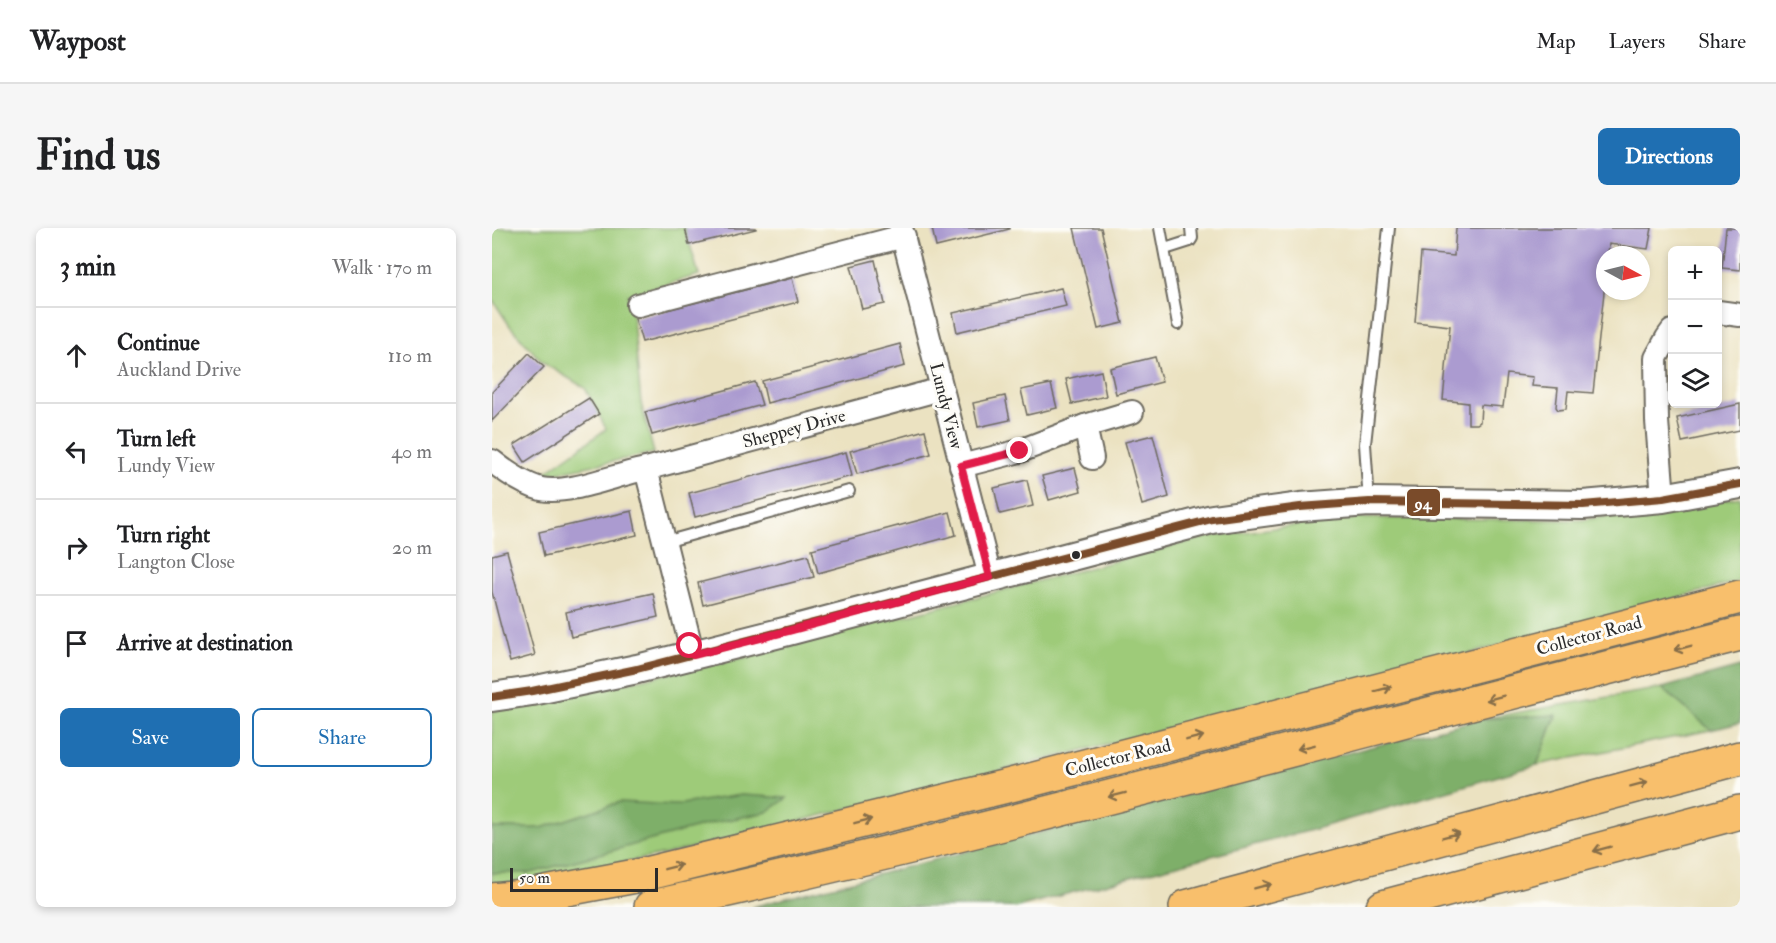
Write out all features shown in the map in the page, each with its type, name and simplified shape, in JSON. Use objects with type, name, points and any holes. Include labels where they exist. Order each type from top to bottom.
[{"type":"highway","name":"Collector Road","points":[[492,900],[524,897],[641,875],[988,791],[1740,597]]},
{"type":"highway","name":"Collector Road","points":[[651,907],[770,881],[1013,821],[1740,634]]},
{"type":"highway","points":[[1186,907],[1740,758]]},
{"type":"highway","points":[[1383,907],[1740,812]]},
{"type":"street","name":"Lundy View","points":[[638,305],[903,232],[990,577]]},
{"type":"street","points":[[1722,313],[1740,315]]},
{"type":"street","points":[[1663,498],[1657,421],[1656,358],[1668,336]]},
{"type":"street","name":"Sheppey Drive","points":[[492,461],[510,475],[534,486],[558,490],[646,469],[941,388]]},
{"type":"street","points":[[961,466],[1020,451],[1085,426],[1132,412]]},
{"type":"street","points":[[1085,426],[1092,458]]},
{"type":"street","points":[[646,469],[693,655]]},
{"type":"street","points":[[492,697],[532,692],[693,655],[1212,519],[1300,507],[1369,502],[1583,505],[1663,498],[1740,484]]},
{"type":"lane","points":[[1160,228],[1178,324]]},
{"type":"lane","points":[[1165,249],[1190,241],[1191,228]]},
{"type":"lane","points":[[1369,502],[1365,444],[1389,228]]},
{"type":"lane","points":[[665,542],[849,491]]},
{"type":"green space","points":[[492,228],[685,228],[699,275],[628,295],[633,319],[641,403],[654,453],[540,476],[606,429],[585,388],[543,363],[510,326],[492,299]]},
{"type":"green space","points":[[1740,497],[1740,581],[1464,655],[667,854],[492,888],[492,711],[747,657],[1211,536],[1358,518],[1582,520]]},
{"type":"green space","points":[[1740,667],[1740,723],[1711,730],[1662,688]]},
{"type":"green space","points":[[1662,688],[1711,730],[1537,765],[1556,716],[1479,719]]},
{"type":"green space","points":[[1556,715],[1537,765],[1315,829],[1017,907],[752,907],[1479,719]]},
{"type":"green space","points":[[741,795],[787,798],[767,812],[713,823],[531,873],[492,873],[492,828],[541,828],[620,802],[675,805]]},
{"type":"building","points":[[685,228],[756,228],[756,229],[689,245]]},
{"type":"building","points":[[932,228],[1010,228],[1010,229],[936,247]]},
{"type":"building","points":[[1074,228],[1101,228],[1123,323],[1098,329]]},
{"type":"building","points":[[1456,228],[1652,228],[1649,246],[1609,244],[1609,246],[1596,246],[1596,300],[1603,300],[1593,393],[1568,391],[1566,409],[1558,410],[1556,407],[1558,388],[1532,386],[1533,377],[1507,374],[1503,407],[1481,405],[1480,422],[1477,424],[1468,424],[1468,403],[1443,400],[1450,326],[1415,322],[1421,253],[1454,256]]},
{"type":"building","points":[[1726,228],[1740,228],[1740,270],[1722,268]]},
{"type":"building","points":[[875,260],[885,304],[862,309],[851,266]]},
{"type":"building","points":[[792,278],[798,302],[642,342],[635,318]]},
{"type":"building","points":[[1061,288],[1066,306],[957,332],[953,313]]},
{"type":"building","points":[[900,344],[905,366],[767,403],[762,381]]},
{"type":"building","points":[[529,353],[544,367],[492,421],[492,392]]},
{"type":"building","points":[[1155,357],[1162,382],[1116,394],[1110,368]]},
{"type":"building","points":[[1101,371],[1106,396],[1072,404],[1066,379]]},
{"type":"building","points":[[755,382],[762,405],[652,435],[645,412]]},
{"type":"building","points":[[1051,384],[1057,408],[1027,415],[1021,390]]},
{"type":"building","points":[[1005,396],[1010,420],[978,427],[973,403]]},
{"type":"building","points":[[589,398],[599,414],[525,462],[514,445]]},
{"type":"building","points":[[1740,404],[1740,430],[1682,442],[1677,418]]},
{"type":"building","points":[[925,430],[931,454],[857,474],[850,451]]},
{"type":"building","points":[[1153,435],[1169,497],[1142,505],[1125,442]]},
{"type":"building","points":[[846,452],[852,476],[695,517],[689,493]]},
{"type":"building","points":[[1075,468],[1081,491],[1049,500],[1042,476]]},
{"type":"building","points":[[1027,480],[1033,506],[1000,514],[994,488]]},
{"type":"building","points":[[632,511],[637,535],[544,556],[539,532]]},
{"type":"building","points":[[950,512],[956,535],[818,573],[812,549]]},
{"type":"building","points":[[507,551],[535,655],[510,662],[492,592],[492,555]]},
{"type":"building","points":[[808,555],[814,577],[703,605],[698,583]]},
{"type":"building","points":[[653,593],[658,617],[571,637],[566,612]]},
{"type":"transit line","name":"94","points":[[492,697],[637,669],[1212,519],[1300,507],[1369,502],[1583,505],[1663,498],[1740,484]]},
{"type":"route","points":[[690,646],[693,655],[990,577],[961,466],[1020,451]]}]
